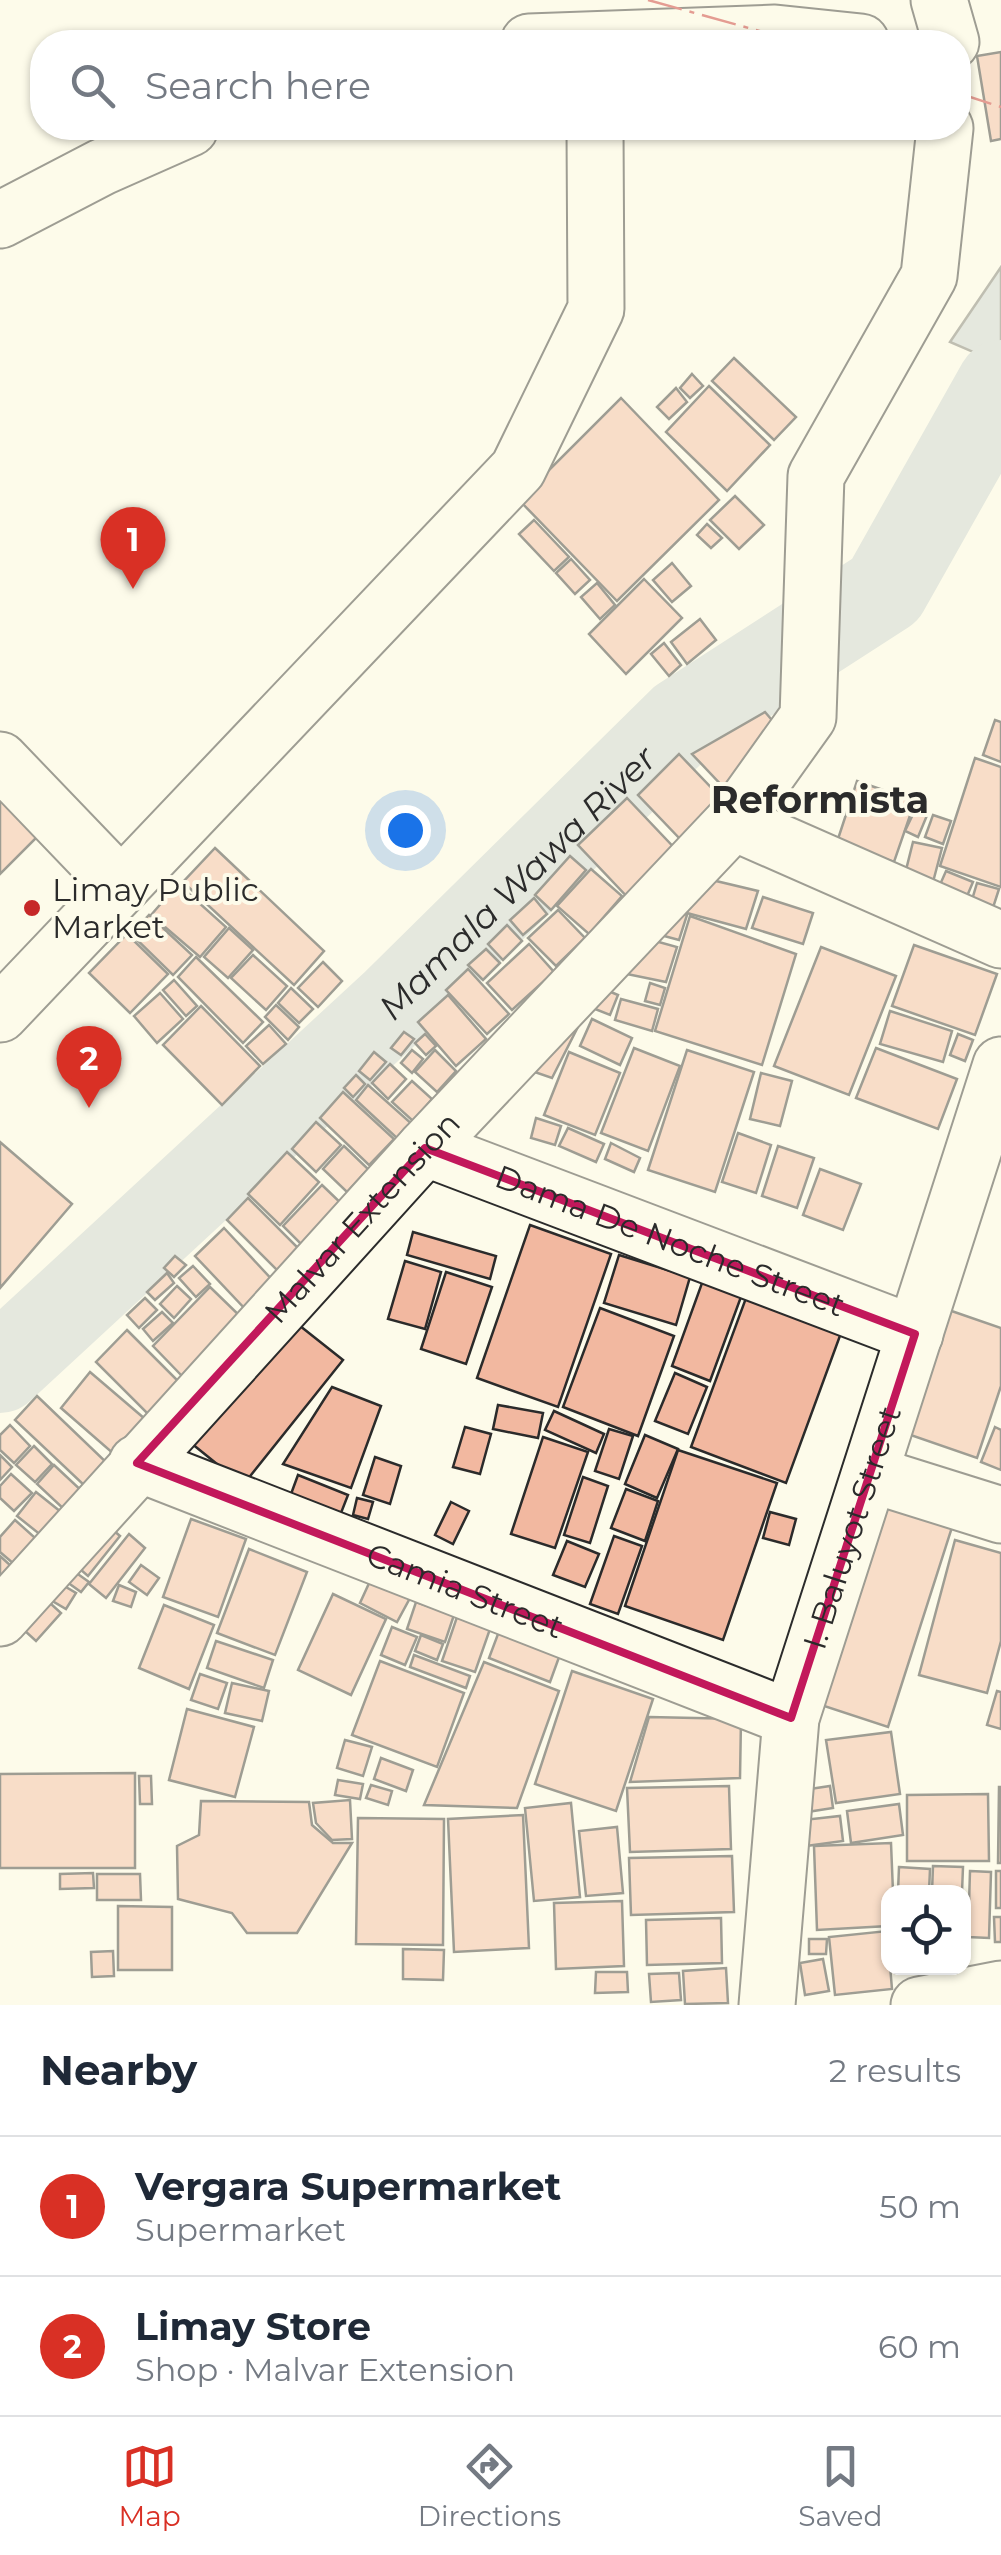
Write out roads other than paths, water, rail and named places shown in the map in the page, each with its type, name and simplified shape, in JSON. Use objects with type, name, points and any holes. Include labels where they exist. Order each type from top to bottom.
[{"type":"street","points":[[939,0],[947,30]]},
{"type":"street","points":[[0,220],[163,140]]},
{"type":"street","points":[[0,1014],[518,468],[596,309],[595,140]]},
{"type":"street","name":"Malvar Extension","points":[[0,1618],[425,1148],[733,822],[808,716],[816,476],[929,276],[944,140]]},
{"type":"street","points":[[0,760],[120,885]]},
{"type":"street","points":[[733,822],[1001,940]]},
{"type":"street","name":"I. Baluyot Street","points":[[767,2005],[791,1718],[915,1334],[992,1127],[1001,1065]]},
{"type":"street","name":"Dama De Noche Street","points":[[425,1148],[915,1334]]},
{"type":"street","name":"Camia Street","points":[[138,1462],[791,1718]]},
{"type":"street","points":[[870,1474],[1001,1515]]},
{"type":"street","points":[[919,2005],[1001,1989]]},
{"type":"waterway","name":"Mamala Wawa River","points":[[0,1369],[395,1004],[682,721],[885,590],[1001,384]]},
{"type":"place","name":"Vergara Supermarket","points":[[133,589]]},
{"type":"place","name":"Limay Public Market","points":[[32,908]]},
{"type":"place","name":"Limay Store","points":[[89,1108]]},
{"type":"district","name":"Reformista","points":[[820,800]]}]
